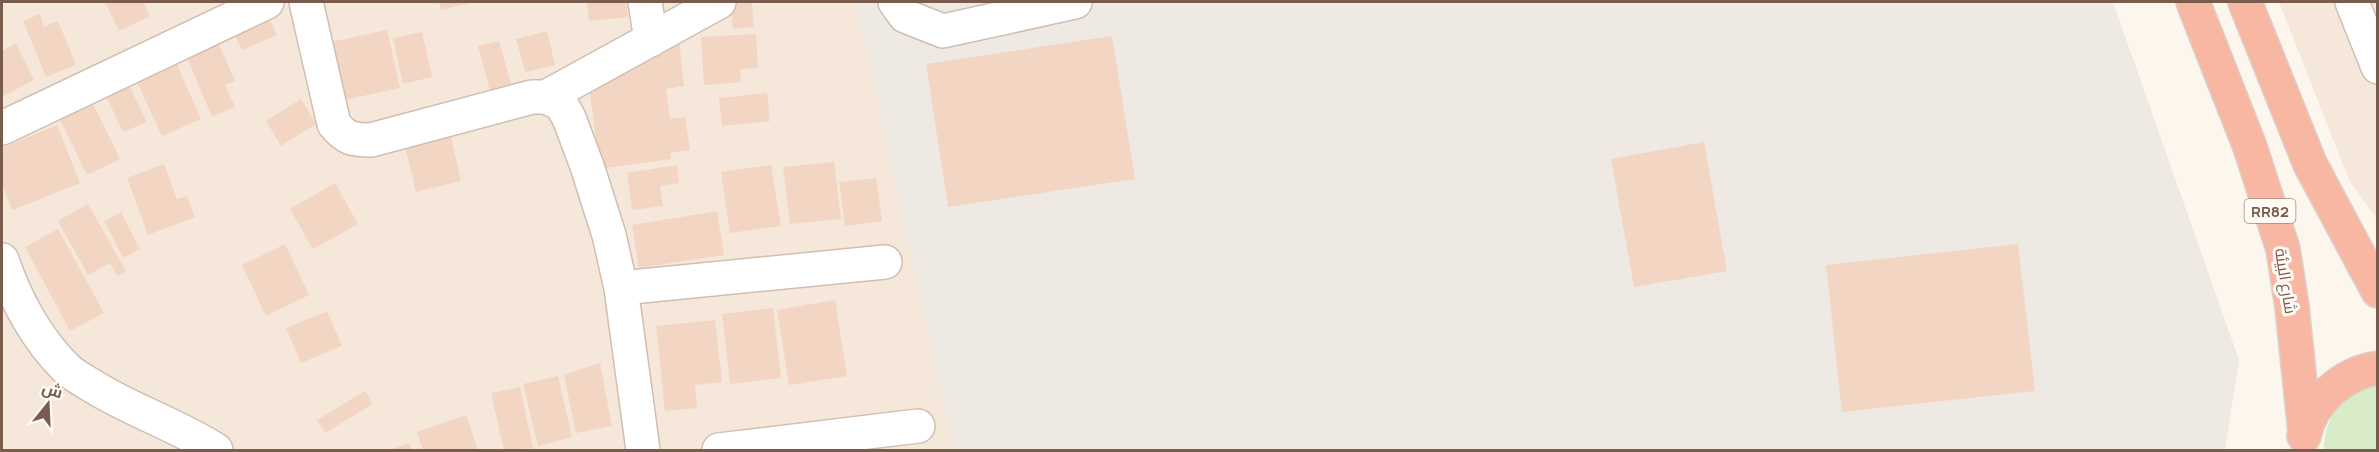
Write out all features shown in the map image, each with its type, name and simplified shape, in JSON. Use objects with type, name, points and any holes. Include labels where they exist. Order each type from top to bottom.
[{"type":"highway","name":"شارع البيئة","points":[[2193,2],[2250,147],[2283,249],[2292,307],[2301,444]]},
{"type":"highway","points":[[2245,2],[2310,164],[2378,291]]},
{"type":"highway","name":"RR82","points":[[2301,444],[2315,410],[2330,392],[2348,377],[2378,368]]},
{"type":"street","points":[[2,128],[267,2]]},
{"type":"street","points":[[306,2],[334,124],[342,134],[352,140],[372,140],[532,97],[546,97],[561,104],[569,118],[609,235],[621,288],[643,450]]},
{"type":"street","points":[[645,2],[651,40]]},
{"type":"street","points":[[546,97],[719,2]]},
{"type":"street","points":[[895,2],[905,16],[944,31],[1075,2]]},
{"type":"street","points":[[2352,2],[2378,67]]},
{"type":"street","points":[[2,260],[13,293],[43,340],[68,370],[113,398],[190,434],[216,450]]},
{"type":"street","points":[[621,288],[885,262]]},
{"type":"street","points":[[719,450],[918,426]]},
{"type":"shaded area","points":[[2,2],[864,2],[957,450],[2,450]]},
{"type":"shaded area","points":[[856,2],[2113,2],[2239,360],[2225,450],[954,450]]},
{"type":"shaded area","points":[[2279,2],[2377,2],[2377,219],[2349,180]]},
{"type":"green space","points":[[2377,381],[2377,450],[2324,450],[2328,426],[2338,406],[2356,391]]},
{"type":"building","points":[[105,2],[143,2],[150,16],[119,31]]},
{"type":"building","points":[[439,2],[474,2],[441,10]]},
{"type":"building","points":[[587,2],[626,2],[628,17],[589,21]]},
{"type":"building","points":[[752,2],[754,27],[733,29],[730,3]]},
{"type":"building","points":[[40,14],[44,27],[58,21],[76,65],[46,77],[23,21]]},
{"type":"building","points":[[269,18],[277,35],[242,50],[234,34]]},
{"type":"building","points":[[387,30],[400,88],[344,100],[331,42]]},
{"type":"building","points":[[547,31],[555,65],[525,72],[516,39]]},
{"type":"building","points":[[422,32],[432,77],[403,84],[393,38]]},
{"type":"building","points":[[756,34],[758,68],[740,69],[741,82],[704,85],[701,37]]},
{"type":"building","points":[[1112,36],[1135,179],[948,207],[926,64]]},
{"type":"building","points":[[679,40],[684,86],[666,89],[670,119],[685,117],[690,150],[670,153],[671,159],[600,169],[588,78],[629,72],[627,59]]},
{"type":"building","points":[[499,41],[511,84],[490,91],[478,46]]},
{"type":"building","points":[[218,42],[235,81],[225,85],[235,107],[212,117],[186,55]]},
{"type":"building","points":[[16,43],[34,80],[2,97],[2,51]]},
{"type":"building","points":[[175,60],[201,119],[162,136],[135,78]]},
{"type":"building","points":[[128,83],[147,122],[123,132],[105,94]]},
{"type":"building","points":[[767,93],[770,121],[722,126],[719,98]]},
{"type":"building","points":[[301,99],[316,124],[281,146],[266,121]]},
{"type":"building","points":[[93,104],[120,159],[87,175],[60,120]]},
{"type":"building","points":[[57,125],[80,183],[12,210],[2,184],[2,148]]},
{"type":"building","points":[[451,136],[461,181],[416,192],[405,146]]},
{"type":"building","points":[[1704,142],[1727,271],[1634,287],[1611,159]]},
{"type":"building","points":[[834,162],[841,219],[790,224],[783,167]]},
{"type":"building","points":[[164,164],[177,199],[187,196],[195,217],[148,235],[127,178]]},
{"type":"building","points":[[677,165],[679,183],[660,186],[663,206],[632,210],[627,173]]},
{"type":"building","points":[[771,165],[781,226],[730,233],[721,172]]},
{"type":"building","points":[[876,178],[882,221],[845,226],[839,182]]},
{"type":"building","points":[[335,183],[358,224],[313,249],[290,209]]},
{"type":"building","points":[[88,204],[126,271],[117,276],[110,263],[88,275],[58,221]]},
{"type":"building","points":[[717,211],[724,255],[639,268],[632,225]]},
{"type":"building","points":[[121,212],[140,249],[123,258],[104,221]]},
{"type":"building","points":[[58,229],[104,313],[70,331],[25,247]]},
{"type":"building","points":[[285,244],[309,295],[266,316],[242,265]]},
{"type":"building","points":[[2018,244],[2035,391],[1842,412],[1826,265]]},
{"type":"building","points":[[835,300],[847,376],[789,385],[777,310]]},
{"type":"building","points":[[773,308],[781,378],[730,384],[722,314]]},
{"type":"building","points":[[327,311],[342,346],[301,363],[286,328]]},
{"type":"building","points":[[715,320],[722,382],[695,385],[697,408],[665,411],[656,326]]},
{"type":"building","points":[[600,363],[612,426],[576,433],[564,375]]},
{"type":"building","points":[[558,376],[572,437],[538,446],[523,384]]},
{"type":"building","points":[[520,387],[533,448],[504,450],[491,393]]},
{"type":"building","points":[[365,391],[373,404],[325,433],[317,420]]},
{"type":"building","points":[[466,415],[478,450],[423,450],[417,432]]},
{"type":"building","points":[[409,443],[412,450],[390,450]]}]
